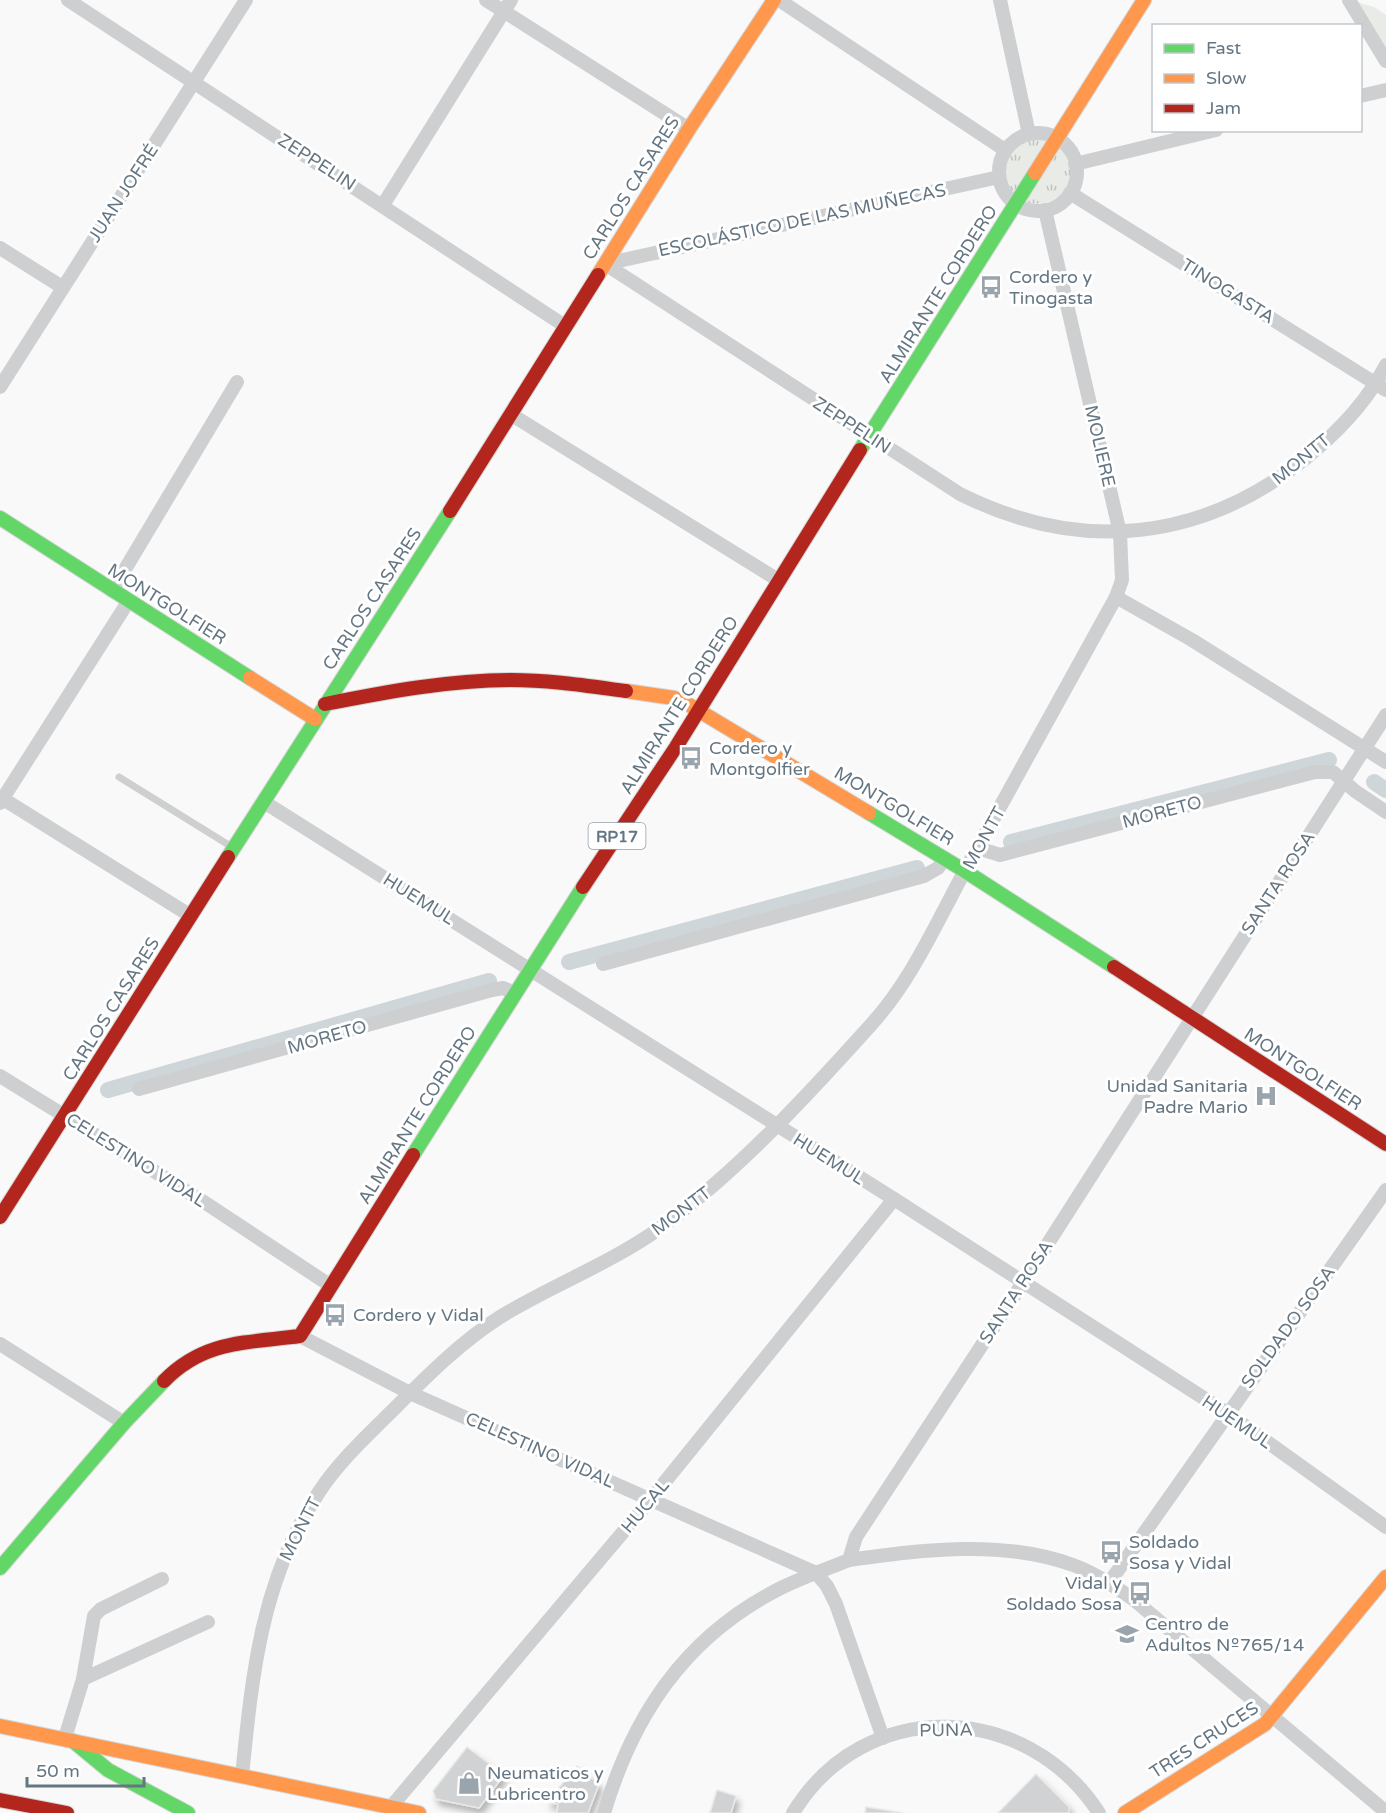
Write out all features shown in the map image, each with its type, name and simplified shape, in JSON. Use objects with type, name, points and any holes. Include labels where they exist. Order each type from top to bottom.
[{"type":"main road","name":"CARLOS CASARES","points":[[0,1217],[315,719],[512,415],[689,129],[774,0]]},
{"type":"main road","name":"ALMIRANTE CORDERO","points":[[300,1336],[530,968],[676,747],[778,580],[871,437],[1144,0]]},
{"type":"main road","name":"MONTGOLFIER","points":[[0,518],[128,602],[315,719]]},
{"type":"main road","name":"MONTGOLFIER","points":[[325,704],[439,684],[536,681],[674,698],[698,708],[945,858],[1386,1144]]},
{"type":"main road","points":[[0,1569],[161,1381],[197,1354],[242,1343],[300,1336]]},
{"type":"main road","name":"TRES CRUCES","points":[[1125,1813],[1255,1731],[1274,1716],[1386,1577]]},
{"type":"main road","points":[[0,1726],[419,1813]]},
{"type":"main road","points":[[69,1740],[108,1770],[188,1813]]},
{"type":"main road","points":[[0,1800],[67,1813]]},
{"type":"street","name":"ZEPPELIN","points":[[68,0],[565,326]]},
{"type":"street","name":"JUAN JOFRÉ","points":[[0,387],[246,0]]},
{"type":"street","points":[[486,0],[507,6],[689,129]]},
{"type":"street","points":[[779,0],[1005,150]]},
{"type":"street","points":[[1000,0],[1029,134]]},
{"type":"street","points":[[1349,0],[1386,61]]},
{"type":"street","points":[[383,205],[507,6]]},
{"type":"street","points":[[1362,96],[1386,90]]},
{"type":"street","points":[[1075,164],[1208,132]]},
{"type":"street","points":[[1039,133],[1057,138],[1066,146],[1075,164],[1076,174],[1070,193],[1059,204],[1045,210],[1024,209],[1016,204],[1007,196],[999,177],[1001,158],[1005,150],[1012,142],[1029,134],[1039,133]]},
{"type":"street","name":"ESCOLÁSTICO DE LAS MUÑECAS","points":[[605,264],[999,177]]},
{"type":"street","name":"TINOGASTA","points":[[1070,193],[1381,387]]},
{"type":"street","name":"MOLIERE","points":[[1045,210],[1120,533],[1122,580],[1116,597]]},
{"type":"street","points":[[0,248],[62,287]]},
{"type":"street","name":"ZEPPELIN","points":[[605,264],[960,494],[990,509],[1052,527],[1120,533]]},
{"type":"street","name":"MONTT","points":[[1120,533],[1186,522],[1237,503],[1264,489],[1307,457],[1381,387],[1386,365]]},
{"type":"street","points":[[112,591],[237,382]]},
{"type":"street","points":[[512,415],[778,580]]},
{"type":"street","points":[[1116,597],[1192,640],[1386,762]]},
{"type":"street","name":"MONTT","points":[[242,1776],[252,1669],[265,1614],[286,1553],[309,1509],[334,1471],[410,1393],[460,1347],[499,1318],[628,1249],[657,1230],[725,1176],[867,1030],[895,996],[938,927],[965,871],[1116,597]]},
{"type":"street","points":[[128,602],[1,800],[191,916]]},
{"type":"street","name":"SANTA ROSA","points":[[849,1560],[856,1537],[1022,1284],[1386,715]]},
{"type":"street","name":"MORETO","points":[[978,848],[1000,855],[1315,772],[1333,772],[1343,781]]},
{"type":"street","points":[[1343,781],[1386,812]]},
{"type":"street","name":"HUEMUL","points":[[264,802],[530,968],[1227,1413],[1386,1527]]},
{"type":"street","points":[[603,964],[924,876],[938,868],[945,858]]},
{"type":"street","name":"MORETO","points":[[139,1089],[492,990],[503,988],[515,993]]},
{"type":"street","name":"CELESTINO VIDAL","points":[[0,1076],[331,1286]]},
{"type":"street","name":"SOLDADO SOSA","points":[[1108,1582],[1386,1190]]},
{"type":"street","name":"HUCAL","points":[[390,1808],[651,1499],[894,1199]]},
{"type":"street","name":"CELESTINO VIDAL","points":[[300,1336],[410,1393],[816,1573]]},
{"type":"street","points":[[0,1344],[124,1423]]},
{"type":"street","points":[[604,1813],[628,1743],[659,1690],[681,1665],[731,1618],[776,1590],[849,1560],[925,1551],[993,1550],[1073,1565],[1108,1582],[1133,1599],[1386,1812]]},
{"type":"street","points":[[816,1573],[827,1586],[836,1604],[883,1738]]},
{"type":"street","points":[[69,1740],[94,1616],[101,1609],[162,1579]]},
{"type":"street","points":[[83,1679],[208,1622]]},
{"type":"street","name":"PUNA","points":[[793,1813],[822,1776],[842,1760],[883,1738],[907,1731],[954,1727],[996,1732],[1036,1751],[1069,1776],[1099,1813]]},
{"type":"lane","points":[[119,777],[234,849]]},
{"type":"green space","points":[[1357,2],[1374,7],[1386,15],[1386,47]]},
{"type":"green space","points":[[1041,137],[1051,141],[1016,197],[1005,177],[1006,158],[1019,143]]},
{"type":"green space","points":[[1058,145],[1070,168],[1066,189],[1058,197],[1048,202],[1036,204],[1022,201]]},
{"type":"building","name":"Neumaticos y Lubricentro","points":[[467,1747],[504,1775],[479,1808],[436,1799],[433,1791]]},
{"type":"building","points":[[577,1766],[599,1784],[588,1813],[557,1813],[558,1804],[547,1802]]},
{"type":"building","points":[[1036,1774],[1069,1807],[1069,1813],[998,1813]]},
{"type":"building","points":[[717,1790],[736,1796],[731,1813],[710,1813]]},
{"type":"building","points":[[866,1807],[903,1813],[865,1813]]},
{"type":"waterway","points":[[1011,842],[1329,760]]},
{"type":"waterway","points":[[1374,782],[1386,790]]},
{"type":"waterway","points":[[569,962],[917,868]]},
{"type":"waterway","points":[[108,1090],[489,981]]},
{"type":"traffic: fast","points":[[860,450],[1035,173]]},
{"type":"traffic: fast","points":[[228,857],[450,511]]},
{"type":"traffic: fast","points":[[0,518],[250,678]]},
{"type":"traffic: fast","points":[[869,813],[965,871],[1114,967]]},
{"type":"traffic: fast","points":[[413,1155],[583,887]]},
{"type":"traffic: fast","points":[[0,1568],[124,1423],[164,1381]]},
{"type":"traffic: fast","points":[[73,1741],[108,1770],[188,1813]]},
{"type":"traffic: slow","points":[[598,275],[689,129],[774,0]]},
{"type":"traffic: slow","points":[[1035,173],[1144,0]]},
{"type":"traffic: slow","points":[[250,678],[315,719]]},
{"type":"traffic: slow","points":[[626,691],[674,698],[686,703],[869,813]]},
{"type":"traffic: slow","points":[[1125,1813],[1265,1724],[1386,1577]]},
{"type":"traffic: slow","points":[[0,1726],[419,1813]]},
{"type":"traffic: jam","points":[[450,511],[598,275]]},
{"type":"traffic: jam","points":[[583,887],[676,747],[860,450]]},
{"type":"traffic: jam","points":[[325,704],[464,682],[540,681],[626,691]]},
{"type":"traffic: jam","points":[[0,1217],[228,857]]},
{"type":"traffic: jam","points":[[1114,967],[1386,1144]]},
{"type":"traffic: jam","points":[[164,1381],[179,1368],[211,1351],[244,1343],[300,1336],[413,1155]]},
{"type":"traffic: jam","points":[[0,1800],[67,1813]]},
{"type":"place","name":"Cordero y Tinogasta","points":[[991,287]]},
{"type":"place","name":"Cordero y Montgolfier","points":[[691,758]]},
{"type":"place","name":"Unidad Sanitaria Padre Mario","points":[[1266,1096]]},
{"type":"place","name":"Cordero y Vidal","points":[[335,1315]]},
{"type":"place","name":"Soldado Sosa y Vidal","points":[[1111,1552]]},
{"type":"place","name":"Vidal y Soldado Sosa","points":[[1140,1593]]},
{"type":"place","name":"Centro de Adultos Nº765/14","points":[[1127,1634]]},
{"type":"place","name":"Neumaticos y Lubricentro","points":[[469,1783]]}]
